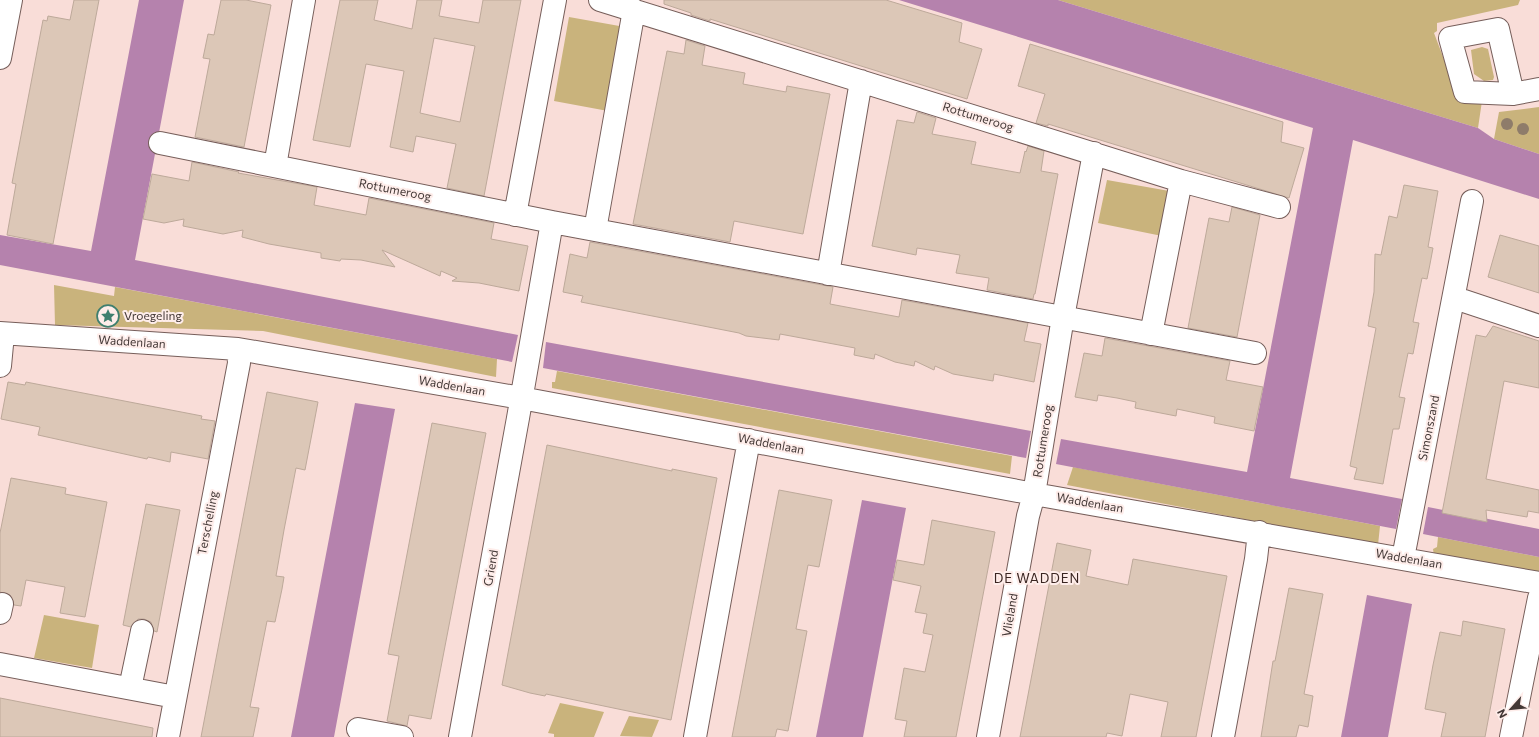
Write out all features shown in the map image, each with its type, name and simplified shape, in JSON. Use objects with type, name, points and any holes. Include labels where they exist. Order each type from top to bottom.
[{"type":"street","points":[[0,58],[11,0]]},
{"type":"street","points":[[275,166],[304,0]]},
{"type":"street","points":[[515,215],[555,0]]},
{"type":"street","name":"Rottumeroog","points":[[600,0],[1181,181],[1279,207]]},
{"type":"street","points":[[595,230],[634,10]]},
{"type":"street","points":[[828,274],[861,81]]},
{"type":"street","points":[[1513,94],[1539,89]]},
{"type":"street","name":"Rottumeroog","points":[[160,143],[515,215],[1255,353]]},
{"type":"street","name":"Rottumeroog","points":[[1034,494],[1063,317],[1094,153]]},
{"type":"street","points":[[1151,334],[1181,181]]},
{"type":"street","name":"Simonszand","points":[[1403,558],[1455,298],[1472,201]]},
{"type":"street","points":[[521,398],[552,222]]},
{"type":"street","points":[[1455,298],[1539,326]]},
{"type":"street","points":[[0,366],[2,334]]},
{"type":"street","name":"Waddenlaan","points":[[2,334],[238,349],[521,398],[1034,494],[1259,532],[1539,583]]},
{"type":"street","name":"Terschelling","points":[[168,737],[238,363],[238,349]]},
{"type":"street","name":"Griend","points":[[460,737],[521,398]]},
{"type":"street","points":[[695,737],[749,440]]},
{"type":"street","name":"Vlieland","points":[[988,737],[1028,516],[1034,494]]},
{"type":"street","points":[[1223,737],[1256,559],[1259,532]]},
{"type":"street","points":[[1511,737],[1539,598]]},
{"type":"street","points":[[130,688],[142,631]]},
{"type":"street","points":[[0,664],[175,697]]},
{"type":"street","points":[[358,730],[402,737]]},
{"type":"shaded area","points":[[139,0],[184,0],[135,260],[518,335],[512,362],[0,265],[0,235],[91,251]]},
{"type":"shaded area","points":[[899,0],[1058,0],[1478,128],[1494,139],[1539,154],[1539,199],[1353,140],[1290,478],[1402,499],[1396,529],[1056,464],[1061,439],[1247,472],[1313,128]]},
{"type":"shaded area","points":[[1058,0],[1520,0],[1518,5],[1437,23],[1437,31],[1434,33],[1459,99],[1482,101],[1478,128]]},
{"type":"shaded area","points":[[569,17],[625,27],[608,111],[554,101]]},
{"type":"shaded area","points":[[1482,47],[1488,49],[1494,77],[1493,80],[1484,81],[1474,74],[1471,50]]},
{"type":"shaded area","points":[[1539,107],[1539,154],[1494,139],[1499,112]]},
{"type":"shaded area","points":[[1107,180],[1175,192],[1167,237],[1098,223]]},
{"type":"shaded area","points":[[54,285],[114,296],[115,287],[497,359],[496,377],[263,331],[55,325]]},
{"type":"shaded area","points":[[546,342],[1031,431],[1026,458],[543,368]]},
{"type":"shaded area","points":[[557,371],[1012,456],[1010,474],[552,388],[552,382],[555,382]]},
{"type":"shaded area","points":[[355,403],[395,409],[334,737],[291,737]]},
{"type":"shaded area","points":[[1073,467],[1380,526],[1378,545],[1067,485]]},
{"type":"shaded area","points":[[862,500],[906,508],[863,737],[816,737]]},
{"type":"shaded area","points":[[1428,507],[1539,529],[1539,557],[1423,534]]},
{"type":"shaded area","points":[[1438,537],[1539,557],[1539,576],[1434,556],[1433,549],[1437,547]]},
{"type":"shaded area","points":[[1367,595],[1412,604],[1388,737],[1341,737]]},
{"type":"shaded area","points":[[44,615],[99,625],[92,668],[34,658]]},
{"type":"shaded area","points":[[560,703],[604,712],[594,737],[554,737],[554,734],[548,733]]},
{"type":"shaded area","points":[[629,716],[659,720],[652,737],[620,736]]},
{"type":"building","points":[[74,0],[99,0],[53,244],[7,235],[16,184],[12,183],[43,20],[47,21],[48,16],[70,20]]},
{"type":"building","points":[[221,0],[246,0],[271,5],[244,147],[195,137],[210,59],[203,58],[208,34],[214,35]]},
{"type":"building","points":[[340,0],[378,0],[374,20],[412,29],[417,0],[442,0],[439,16],[479,23],[483,0],[521,0],[484,196],[447,188],[456,144],[416,136],[413,152],[390,147],[404,71],[366,64],[350,147],[313,140]],"holes":[[[434,38],[475,46],[460,122],[420,113]]]},
{"type":"building","points":[[664,0],[886,0],[962,23],[959,42],[982,49],[967,99],[710,19],[710,21],[691,15],[691,13],[664,4]]},
{"type":"building","points":[[686,40],[705,46],[702,65],[745,73],[743,84],[786,92],[787,86],[830,94],[803,234],[734,221],[730,242],[633,224],[667,51],[684,54]]},
{"type":"building","points":[[1030,44],[1283,122],[1281,142],[1304,148],[1289,198],[1048,124],[1048,126],[1036,123],[1045,94],[1018,86]]},
{"type":"building","points":[[917,112],[936,118],[932,134],[976,142],[971,164],[1020,173],[1025,151],[1026,152],[1028,146],[1044,151],[1041,171],[1058,174],[1033,299],[987,290],[989,278],[956,273],[960,255],[917,248],[916,255],[872,246],[897,120],[914,123]]},
{"type":"building","points":[[192,162],[239,172],[238,173],[317,187],[314,205],[366,215],[369,198],[494,223],[491,239],[528,246],[519,291],[479,283],[452,281],[457,278],[441,271],[440,276],[382,250],[395,267],[361,260],[341,259],[340,261],[321,258],[321,253],[269,244],[242,237],[243,230],[223,234],[183,226],[184,219],[164,223],[143,219],[152,174],[189,181]]},
{"type":"building","points":[[1404,185],[1438,191],[1428,247],[1433,248],[1430,264],[1427,279],[1422,278],[1413,322],[1419,323],[1413,354],[1408,353],[1399,397],[1405,398],[1399,429],[1393,429],[1383,484],[1354,479],[1357,468],[1350,466],[1376,328],[1368,326],[1374,292],[1375,254],[1381,255],[1389,216],[1397,218]]},
{"type":"building","points":[[1232,207],[1260,215],[1237,337],[1188,328],[1209,218],[1229,222]]},
{"type":"building","points":[[1500,235],[1539,246],[1539,293],[1488,277]]},
{"type":"building","points":[[590,242],[833,287],[830,304],[899,317],[902,300],[1028,323],[1024,341],[1041,344],[1034,382],[994,374],[993,381],[953,374],[935,366],[934,370],[915,361],[914,366],[895,362],[875,354],[874,359],[854,355],[855,348],[780,334],[779,340],[746,336],[739,333],[581,302],[583,296],[563,292],[570,254],[587,258]]},
{"type":"building","points":[[1493,326],[1539,341],[1539,388],[1504,381],[1486,479],[1539,490],[1539,513],[1528,511],[1527,517],[1486,510],[1487,522],[1442,513],[1476,335],[1486,337]]},
{"type":"building","points":[[1105,338],[1230,361],[1226,380],[1263,387],[1254,431],[1214,423],[1215,417],[1177,409],[1176,416],[1135,408],[1136,402],[1117,398],[1098,395],[1097,401],[1075,397],[1084,353],[1102,356]]},
{"type":"building","points":[[8,382],[25,385],[26,382],[202,416],[201,419],[215,421],[208,459],[171,452],[170,462],[148,457],[147,459],[38,435],[40,427],[1,419]]},
{"type":"building","points":[[267,392],[318,402],[305,470],[296,468],[276,576],[284,577],[282,589],[275,622],[267,621],[250,707],[259,708],[253,737],[201,737]]},
{"type":"building","points":[[432,423],[486,433],[431,719],[409,715],[407,726],[387,721],[399,656],[388,654]]},
{"type":"building","points":[[547,445],[672,471],[672,469],[717,478],[671,720],[546,694],[545,696],[530,693],[502,685]]},
{"type":"building","points":[[11,478],[66,488],[65,494],[107,502],[85,617],[60,613],[65,587],[26,580],[21,606],[14,605],[10,595],[0,592],[0,533]]},
{"type":"building","points":[[779,490],[832,500],[819,567],[808,565],[796,629],[807,631],[788,731],[777,729],[775,737],[732,737]]},
{"type":"building","points":[[146,504],[180,510],[157,632],[154,631],[151,622],[144,619],[138,619],[131,627],[123,625]]},
{"type":"building","points":[[932,520],[995,532],[956,737],[904,737],[907,721],[895,719],[904,668],[925,672],[933,635],[923,633],[927,614],[915,612],[921,586],[893,580],[897,560],[924,565]]},
{"type":"building","points":[[1057,543],[1091,550],[1086,576],[1128,585],[1133,559],[1227,576],[1196,737],[1161,737],[1168,702],[1130,694],[1122,736],[1107,733],[1106,737],[1020,737]]},
{"type":"building","points":[[1289,588],[1323,594],[1304,694],[1313,696],[1308,727],[1299,725],[1296,737],[1261,737],[1273,661],[1275,661]]},
{"type":"building","points":[[1463,621],[1505,629],[1485,737],[1441,737],[1446,713],[1425,709],[1433,665],[1440,632],[1461,636]]},
{"type":"building","points":[[0,698],[153,728],[152,737],[0,737]]},
{"type":"place","name":"Vroegeling","points":[[108,316]]},
{"type":"district","name":"DE WADDEN","points":[[1037,578]]}]
